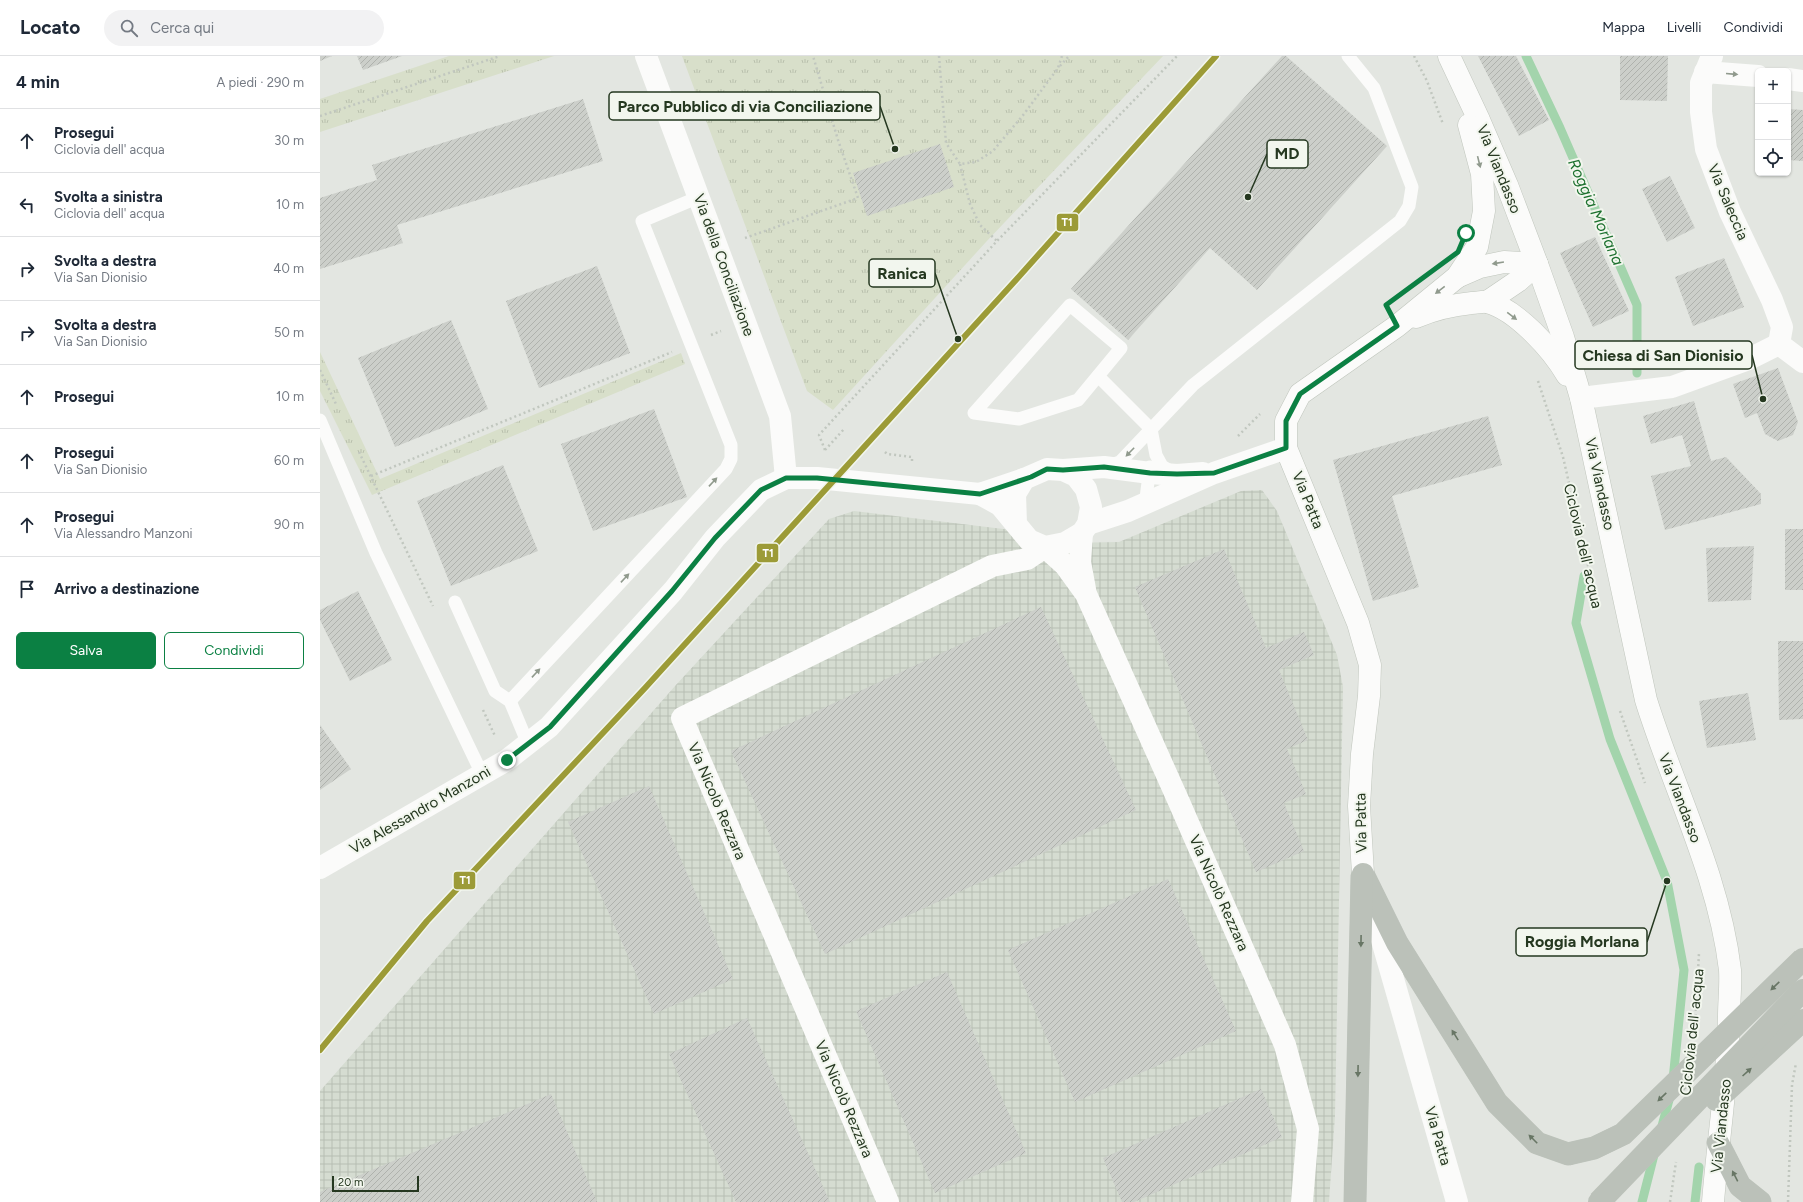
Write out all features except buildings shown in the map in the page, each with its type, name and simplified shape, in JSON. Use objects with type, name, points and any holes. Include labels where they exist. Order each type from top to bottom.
[{"type":"highway","points":[[1362,874],[1397,943],[1497,1103],[1537,1144],[1568,1154],[1594,1148],[1624,1134],[1803,959]]},
{"type":"highway","points":[[1355,1202],[1362,874]]},
{"type":"highway","points":[[1600,1202],[1803,990]]},
{"type":"highway","points":[[1604,1202],[1803,1020]]},
{"type":"highway","points":[[1718,1143],[1740,1186],[1760,1202]]},
{"type":"street","name":"Via della Conciliazione","points":[[646,56],[780,416],[786,478]]},
{"type":"street","name":"Via Viandasso","points":[[1452,63],[1504,178],[1563,337],[1581,398],[1646,700],[1659,741],[1713,886],[1723,930],[1730,972],[1728,1058],[1713,1202]]},
{"type":"street","points":[[1452,63],[1482,174],[1484,212],[1477,247],[1458,277]]},
{"type":"street","points":[[1709,64],[1755,75]]},
{"type":"street","name":"Via Saleccia","points":[[1709,64],[1701,83],[1701,112],[1706,149],[1730,212],[1775,307],[1782,327],[1779,344]]},
{"type":"street","points":[[1791,79],[1803,80]]},
{"type":"street","points":[[786,478],[817,478],[980,494],[1000,505],[1029,540],[1045,547],[1065,543],[1085,529],[1214,473],[1286,448],[1286,421],[1300,394],[1397,326],[1458,277],[1480,266],[1504,262],[1537,264]]},
{"type":"street","points":[[1397,326],[1433,310],[1457,305],[1487,302],[1518,280],[1537,264]]},
{"type":"street","points":[[1487,302],[1509,313],[1544,342],[1562,366],[1581,398],[1672,387],[1749,359],[1779,344],[1803,362]]},
{"type":"street","name":"Via Patta","points":[[1286,448],[1358,623],[1370,665],[1369,696],[1362,754],[1359,806],[1362,874],[1457,1202]]},
{"type":"street","points":[[980,494],[1024,479],[1047,469],[1063,470],[1104,467],[1150,473],[1214,473]]},
{"type":"street","points":[[1063,470],[1076,476],[1086,488],[1091,507],[1085,529]]},
{"type":"street","name":"Via Alessandro Manzoni","points":[[320,868],[507,760],[550,727],[672,591],[715,538],[761,490],[786,478]]},
{"type":"street","points":[[1018,528],[1015,494],[1024,479]]},
{"type":"street","name":"Via Nicolò Rezzara","points":[[992,566],[1018,528]]},
{"type":"street","name":"Via Nicolò Rezzara","points":[[1085,529],[1080,562],[1086,594]]},
{"type":"street","name":"Via Nicolò Rezzara","points":[[888,1202],[682,718],[992,566],[1028,559],[1045,547],[1065,565],[1086,594],[1285,1045],[1308,1129],[1302,1202]]},
{"type":"lane","points":[[1104,467],[1120,462],[1152,434],[1193,385],[1400,221],[1409,206],[1412,187],[1374,88],[1348,56]]},
{"type":"lane","points":[[510,701],[726,469],[731,459],[731,445],[642,221],[699,197]]},
{"type":"lane","points":[[1070,305],[1122,348],[1098,376],[1078,400],[1019,419],[974,413],[1070,305]]},
{"type":"lane","points":[[1098,376],[1152,434],[1156,455],[1162,466],[1177,474]]},
{"type":"lane","points":[[320,420],[376,553],[482,774]]},
{"type":"lane","points":[[1140,505],[1146,498],[1150,473],[1152,434]]},
{"type":"lane","points":[[456,602],[495,691],[510,701],[528,744]]},
{"type":"path","points":[[320,116],[500,56]]},
{"type":"path","points":[[744,238],[858,198],[838,140],[813,56]]},
{"type":"path","points":[[939,56],[946,143],[960,164],[970,204],[980,226],[997,241]]},
{"type":"path","points":[[1058,68],[1062,56]]},
{"type":"path","points":[[960,164],[976,162],[993,151],[1069,56]]},
{"type":"path","points":[[825,450],[819,435],[997,241],[1177,56]]},
{"type":"path","points":[[1414,56],[1427,81],[1445,131]]},
{"type":"path","points":[[371,476],[746,322]]},
{"type":"path","name":"Ciclovia dell' acqua","points":[[1537,379],[1563,457],[1596,601]]},
{"type":"path","points":[[1236,437],[1260,414]]},
{"type":"path","points":[[825,450],[845,428]]},
{"type":"path","points":[[825,450],[832,452]]},
{"type":"path","points":[[885,452],[887,454],[912,457]]},
{"type":"path","points":[[1619,708],[1646,786]]},
{"type":"path","name":"Ciclovia dell' acqua","points":[[1694,1029],[1699,951]]},
{"type":"path","points":[[1788,1202],[1792,1085],[1797,1058]]},
{"type":"path","points":[[1670,1202],[1677,1155]]},
{"type":"shaded area","points":[[1262,490],[1277,511],[1337,655],[1343,687],[1335,1116],[1329,1202],[320,1202],[320,1091],[675,686],[829,519],[854,511],[1020,531],[1065,543],[1119,542],[1241,491]]},
{"type":"green space","points":[[449,56],[554,56],[320,132],[320,99]]},
{"type":"green space","points":[[682,56],[1163,56],[986,242],[833,410],[807,391]]},
{"type":"green space","points":[[320,352],[380,479],[681,353],[685,364],[372,495],[320,391]]},
{"type":"waterway","name":"Roggia Morlana","points":[[1526,56],[1560,128],[1637,305],[1637,373]]},
{"type":"waterway","name":"Roggia Morlana","points":[[1584,576],[1576,623],[1610,739],[1667,881],[1684,970],[1673,1080]]},
{"type":"waterway","name":"Roggia Morlana","points":[[1661,1130],[1670,1096]]},
{"type":"waterway","name":"Roggia Morlana","points":[[1642,1202],[1655,1151]]},
{"type":"waterway","points":[[1695,1202],[1699,1167]]},
{"type":"transit line","name":"T1","points":[[320,1050],[427,921],[645,688],[1015,281],[1216,56]]},
{"type":"place","name":"Parco Pubblico di via Conciliazione","points":[[895,149]]},
{"type":"place","name":"MD","points":[[1248,197]]},
{"type":"place","name":"Ranica","points":[[958,339]]},
{"type":"place","name":"Chiesa di San Dionisio","points":[[1763,399]]},
{"type":"place","name":"Roggia Morlana","points":[[1667,881]]},
{"type":"route","points":[[507,760],[550,727],[672,591],[715,538],[761,490],[786,478],[817,478],[980,494],[1005,487],[1047,469],[1063,470],[1104,467],[1150,473],[1214,473],[1286,448],[1286,421],[1300,394],[1397,326],[1386,305],[1458,252],[1466,233]]}]
